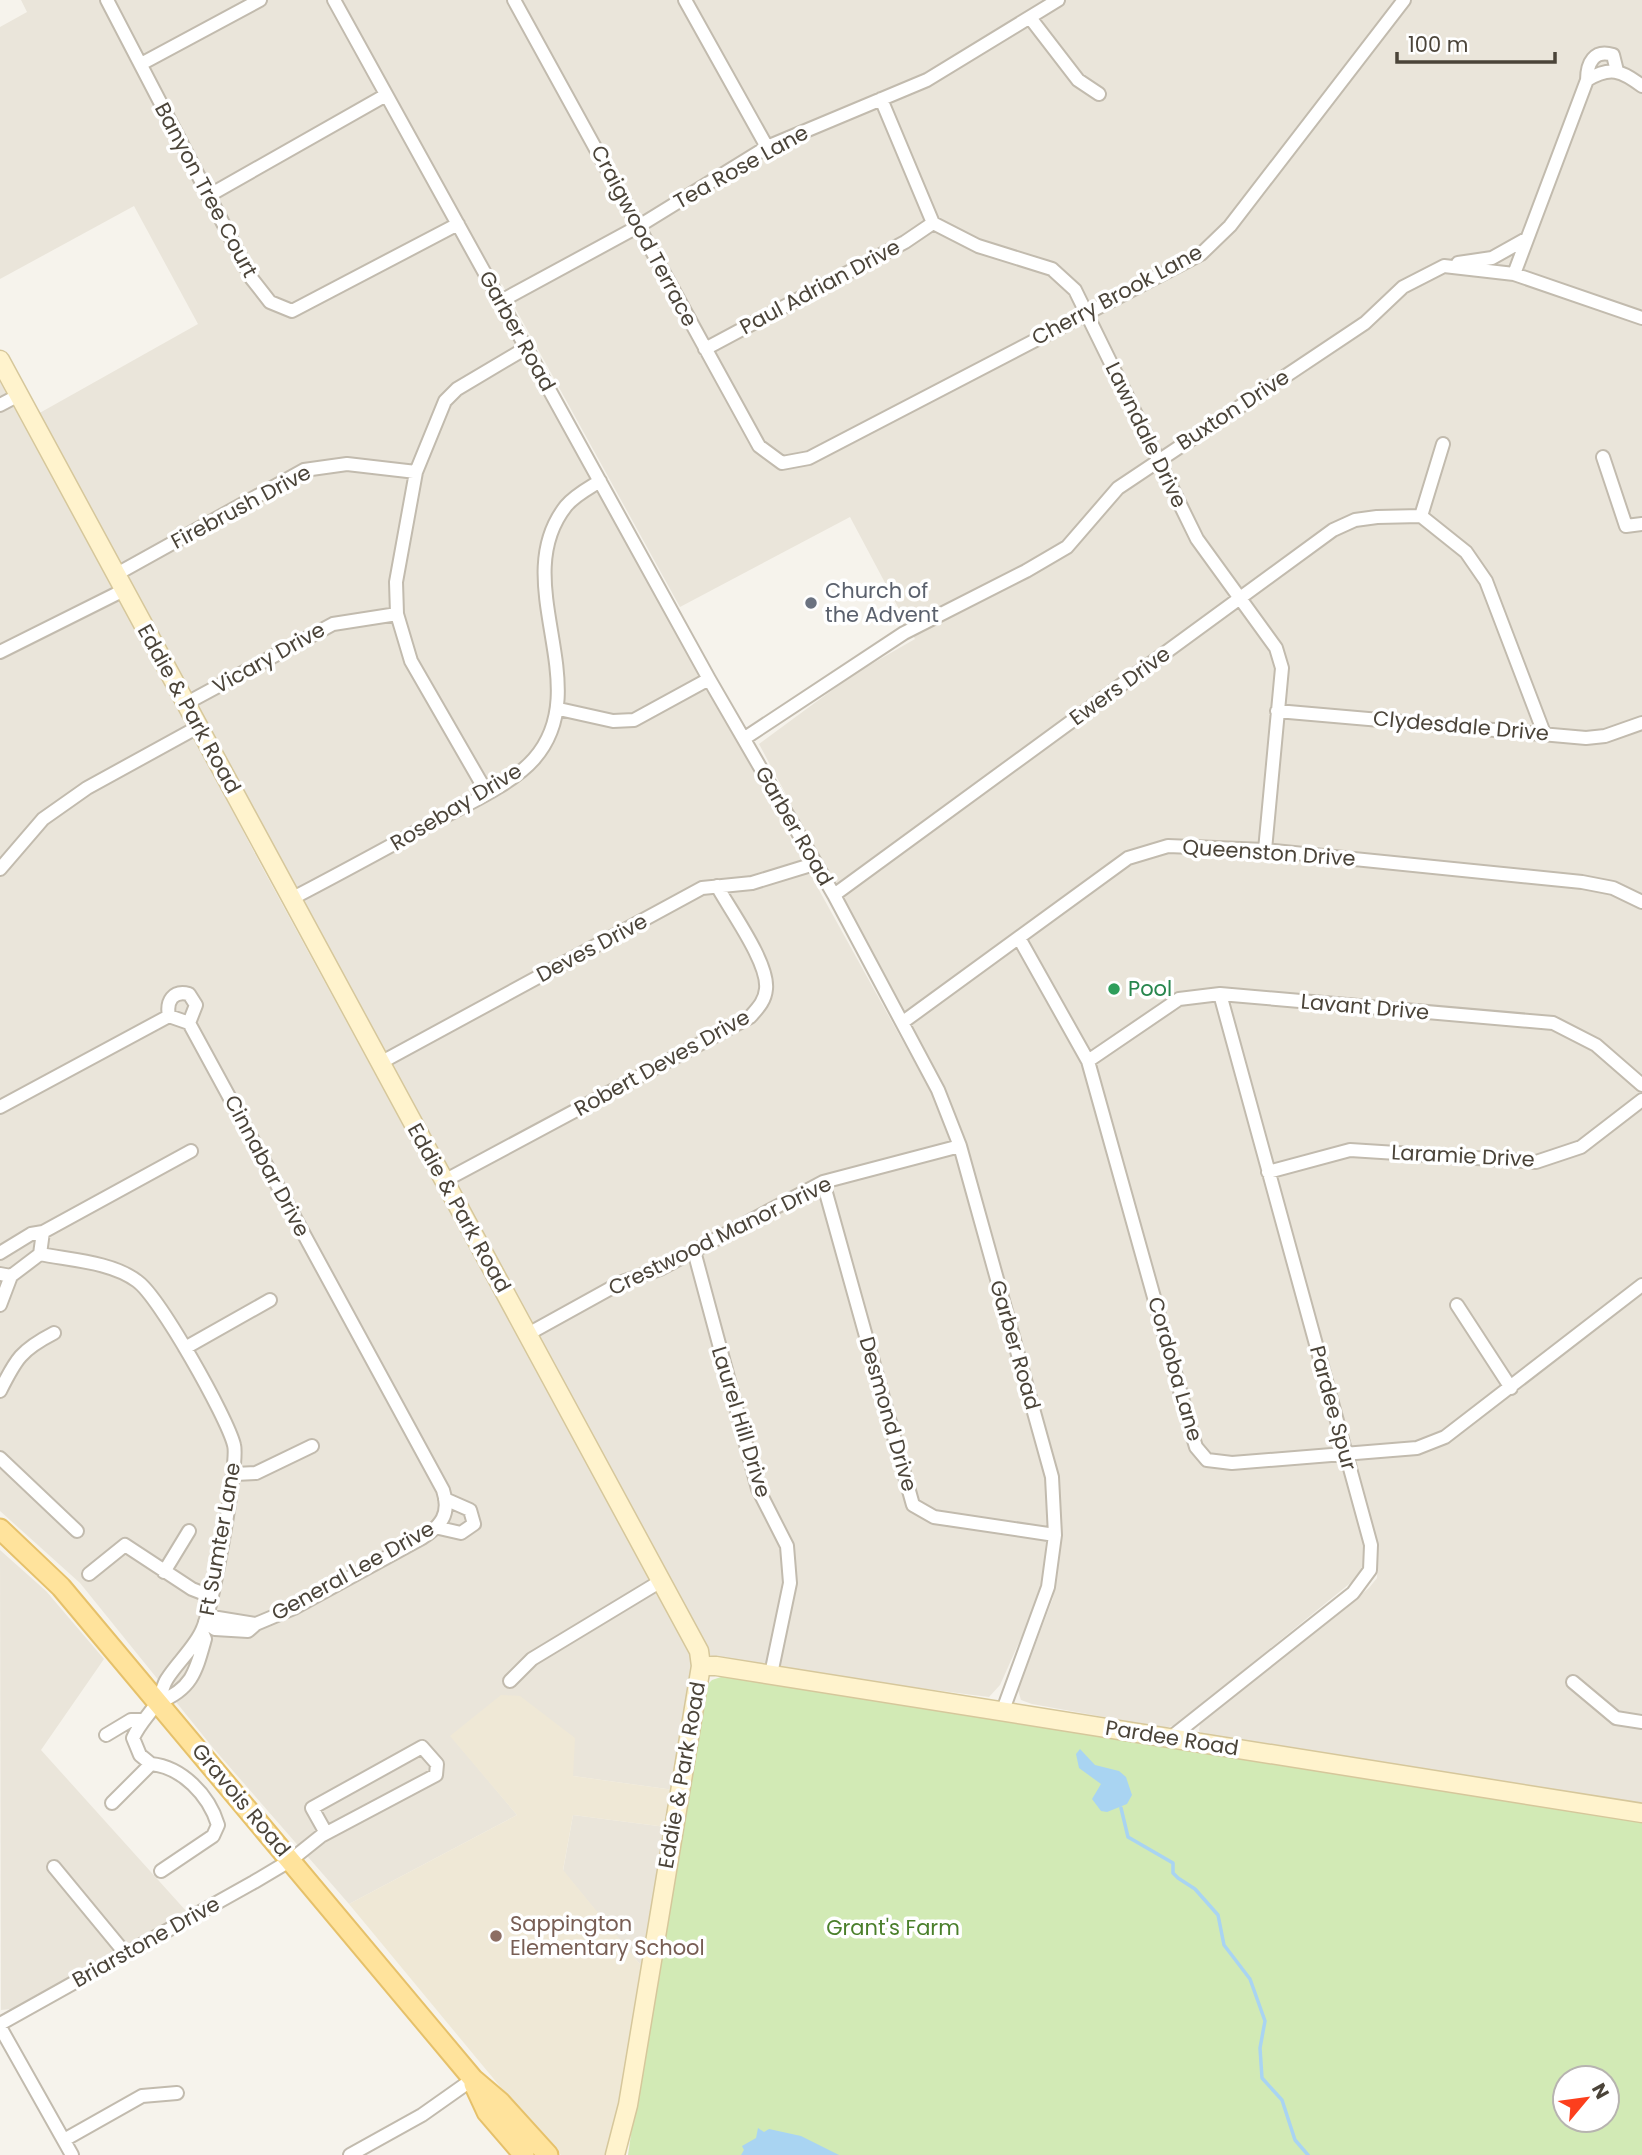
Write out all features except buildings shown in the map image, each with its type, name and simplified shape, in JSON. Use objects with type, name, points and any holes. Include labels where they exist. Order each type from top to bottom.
[{"type":"main road","name":"Gravois Road","points":[[0,1529],[46,1570],[291,1860],[472,2080],[500,2102],[548,2155]]},
{"type":"main road","name":"Gravois Road","points":[[472,2080],[487,2112],[524,2155]]},
{"type":"street","name":"Banyon Tree Court","points":[[107,0],[252,279],[270,302],[292,311],[458,224]]},
{"type":"street","points":[[141,64],[260,0]]},
{"type":"street","name":"Garber Road","points":[[334,0],[709,679],[745,737],[814,864],[834,895],[938,1090],[960,1146],[1052,1477],[1055,1535],[1048,1587],[1003,1710]]},
{"type":"street","name":"Craigwood Terrace","points":[[514,0],[759,446],[782,463]]},
{"type":"street","points":[[685,0],[767,147]]},
{"type":"street","name":"Tea Rose Lane","points":[[501,301],[639,226],[767,147],[927,80],[1031,19],[1058,0]]},
{"type":"street","name":"Cherry Brook Lane","points":[[782,463],[809,458],[1201,254],[1220,235],[1404,0]]},
{"type":"street","points":[[1031,19],[1078,80],[1099,94]]},
{"type":"street","points":[[1514,274],[1587,80],[1608,69],[1617,71],[1642,86]]},
{"type":"street","points":[[208,196],[386,94]]},
{"type":"street","points":[[881,99],[933,223]]},
{"type":"street","name":"Lawndale Drive","points":[[933,223],[978,246],[1052,269],[1075,290],[1197,540],[1241,598],[1280,657],[1265,850]]},
{"type":"street","name":"Paul Adrian Drive","points":[[705,349],[905,242],[933,223]]},
{"type":"street","name":"Buxton Drive","points":[[745,737],[904,632],[1026,571],[1067,547],[1118,488],[1365,323],[1403,287],[1444,266],[1492,258],[1526,239]]},
{"type":"street","points":[[1444,266],[1514,274],[1642,318]]},
{"type":"street","points":[[487,793],[411,661],[397,614],[396,582],[416,472],[445,401],[457,389],[526,348]]},
{"type":"street","name":"Eddie & Park Road","points":[[0,360],[695,1644],[701,1666],[628,2105],[624,2155]]},
{"type":"street","points":[[0,405],[19,395]]},
{"type":"street","points":[[1443,444],[1421,516],[1466,552],[1486,581],[1544,733]]},
{"type":"street","points":[[1603,457],[1626,526],[1642,524]]},
{"type":"street","name":"Firebrush Drive","points":[[0,652],[304,470],[347,464],[416,472]]},
{"type":"street","points":[[600,481],[567,506],[552,530],[544,554],[546,603],[559,709],[612,721],[634,720],[709,679]]},
{"type":"street","name":"Ewers Drive","points":[[834,895],[1333,530],[1355,520],[1421,516]]},
{"type":"street","name":"Vicary Drive","points":[[185,704],[333,624],[397,614]]},
{"type":"street","name":"Rosebay Drive","points":[[291,899],[487,793],[534,760],[559,709]]},
{"type":"street","name":"Clydesdale Drive","points":[[1277,710],[1586,738],[1605,736],[1642,723]]},
{"type":"street","points":[[0,869],[43,819],[76,796],[198,727]]},
{"type":"street","name":"Queenston Drive","points":[[903,1022],[1128,858],[1168,846],[1265,850],[1582,882],[1613,888],[1642,902]]},
{"type":"street","name":"Deves Drive","points":[[380,1063],[702,888],[752,883],[814,864]]},
{"type":"street","name":"Robert Deves Drive","points":[[444,1181],[750,1017],[762,1004],[766,988],[764,971],[717,886]]},
{"type":"street","name":"Cordoba Lane","points":[[1019,938],[1088,1061],[1196,1447],[1207,1460],[1232,1463],[1417,1448],[1445,1437],[1642,1285]]},
{"type":"street","points":[[0,1107],[169,1016],[189,1023],[196,1005],[189,995],[180,993],[172,997],[167,1006],[169,1016]]},
{"type":"street","name":"Lavant Drive","points":[[1088,1061],[1179,999],[1220,994],[1553,1023],[1596,1045],[1642,1085]]},
{"type":"street","name":"Pardee Spur","points":[[1169,1739],[1353,1593],[1370,1570],[1371,1545],[1220,994]]},
{"type":"street","name":"Cinnabar Drive","points":[[189,1023],[446,1499],[470,1510],[474,1524],[461,1532],[439,1528]]},
{"type":"street","name":"Laramie Drive","points":[[1268,1172],[1350,1150],[1536,1163],[1581,1147],[1642,1100]]},
{"type":"street","name":"Crestwood Manor Drive","points":[[528,1334],[622,1282],[660,1269],[823,1182],[960,1146]]},
{"type":"street","points":[[0,1253],[31,1234],[43,1232],[191,1151]]},
{"type":"street","name":"Desmond Drive","points":[[823,1182],[913,1504],[934,1517],[1055,1535]]},
{"type":"street","points":[[0,1305],[5,1275],[40,1254],[43,1232]]},
{"type":"street","name":"Laurel Hill Drive","points":[[694,1251],[758,1489],[787,1546],[790,1583],[771,1674]]},
{"type":"street","name":"Ft Sumter Lane","points":[[40,1254],[115,1270],[137,1280],[151,1294],[185,1348],[235,1446],[235,1474],[204,1627],[205,1639],[197,1669],[182,1692],[159,1702]]},
{"type":"street","points":[[185,1348],[270,1300]]},
{"type":"street","points":[[1457,1305],[1511,1388]]},
{"type":"street","points":[[0,1391],[18,1356],[28,1346],[54,1333]]},
{"type":"street","points":[[235,1474],[256,1474],[312,1446]]},
{"type":"street","points":[[0,1458],[77,1531]]},
{"type":"street","name":"General Lee Drive","points":[[204,1627],[248,1631],[256,1624],[294,1608],[439,1528],[445,1514],[446,1499]]},
{"type":"street","points":[[164,1572],[189,1531]]},
{"type":"street","points":[[89,1574],[125,1545],[164,1572],[210,1596]]},
{"type":"street","points":[[510,1681],[532,1659],[662,1581]]},
{"type":"street","name":"Ft Sumter Lane","points":[[159,1702],[167,1678],[204,1627]]},
{"type":"street","name":"Pardee Road","points":[[701,1666],[771,1674],[1003,1710],[1169,1739],[1642,1813]]},
{"type":"street","points":[[1573,1682],[1616,1718],[1642,1723]]},
{"type":"street","points":[[159,1702],[141,1720],[133,1738],[140,1755],[151,1764],[168,1765],[185,1776],[214,1812],[218,1825],[213,1836],[161,1871]]},
{"type":"street","points":[[106,1735],[131,1720],[141,1720]]},
{"type":"street","name":"Briarstone Drive","points":[[0,2025],[291,1860],[326,1833],[436,1775],[437,1764],[422,1747],[312,1808],[326,1833]]},
{"type":"street","points":[[112,1803],[151,1764]]},
{"type":"street","points":[[54,1867],[125,1953]]},
{"type":"street","points":[[0,2025],[72,2155]]},
{"type":"street","points":[[350,2155],[422,2115],[472,2080]]},
{"type":"street","points":[[64,2140],[142,2096],[177,2093]]},
{"type":"street","name":"Eddie & Park Road","points":[[615,2155],[628,2105]]},
{"type":"shaded area","points":[[21,0],[1642,0],[1642,1804],[1208,1738],[1199,1731],[1200,1724],[1369,1588],[1377,1578],[1378,1545],[1368,1510],[1355,1513],[1364,1544],[1365,1564],[1354,1580],[1176,1725],[1165,1728],[1021,1700],[1018,1690],[1053,1598],[1062,1532],[1054,1464],[963,1134],[950,1101],[759,744],[854,674],[915,639],[850,517],[680,607],[502,284],[488,292],[933,1096],[958,1163],[1044,1471],[1049,1502],[1043,1577],[1034,1609],[1000,1685],[989,1697],[731,1664],[706,1652],[36,415],[198,324],[134,206],[0,279],[0,27],[27,12]]},
{"type":"shaded area","points":[[0,382],[140,634],[263,869],[685,1642],[694,1667],[674,1790],[573,1776],[451,1736],[517,1815],[349,1904],[214,1749],[80,1583],[0,1511]]},
{"type":"shaded area","points":[[0,1550],[46,1591],[104,1659],[41,1750],[187,1912],[11,2009],[1,2010]]},
{"type":"shaded area","name":"Sappington Elementary School","points":[[501,1695],[520,1696],[575,1738],[573,1776],[674,1790],[666,1827],[573,1815],[563,1870],[643,1968],[610,2155],[561,2155],[531,2124],[349,1904],[517,1815],[450,1736]]},
{"type":"shaded area","points":[[573,1815],[666,1827],[643,1968],[563,1871]]},
{"type":"green space","name":"Grant's Farm","points":[[727,1675],[1642,1818],[1642,2155],[628,2155],[657,1957],[703,1689],[712,1680]]},
{"type":"water","points":[[1080,1749],[1095,1765],[1119,1771],[1126,1777],[1132,1795],[1127,1804],[1107,1812],[1101,1811],[1092,1799],[1101,1784],[1079,1768],[1076,1754]]},
{"type":"water","points":[[758,2128],[764,2132],[769,2129],[801,2136],[839,2155],[741,2155],[744,2150],[742,2146],[756,2138]]},
{"type":"waterway","points":[[1121,1808],[1128,1837],[1173,1863],[1173,1873],[1195,1889],[1218,1915],[1224,1945],[1250,1979],[1265,2021],[1260,2048],[1262,2078],[1282,2100],[1295,2140],[1308,2155]]},
{"type":"place","name":"Church of the Advent","points":[[811,603]]},
{"type":"place","name":"Pool","points":[[1114,989]]},
{"type":"place","name":"Sappington Elementary School","points":[[496,1936]]}]
